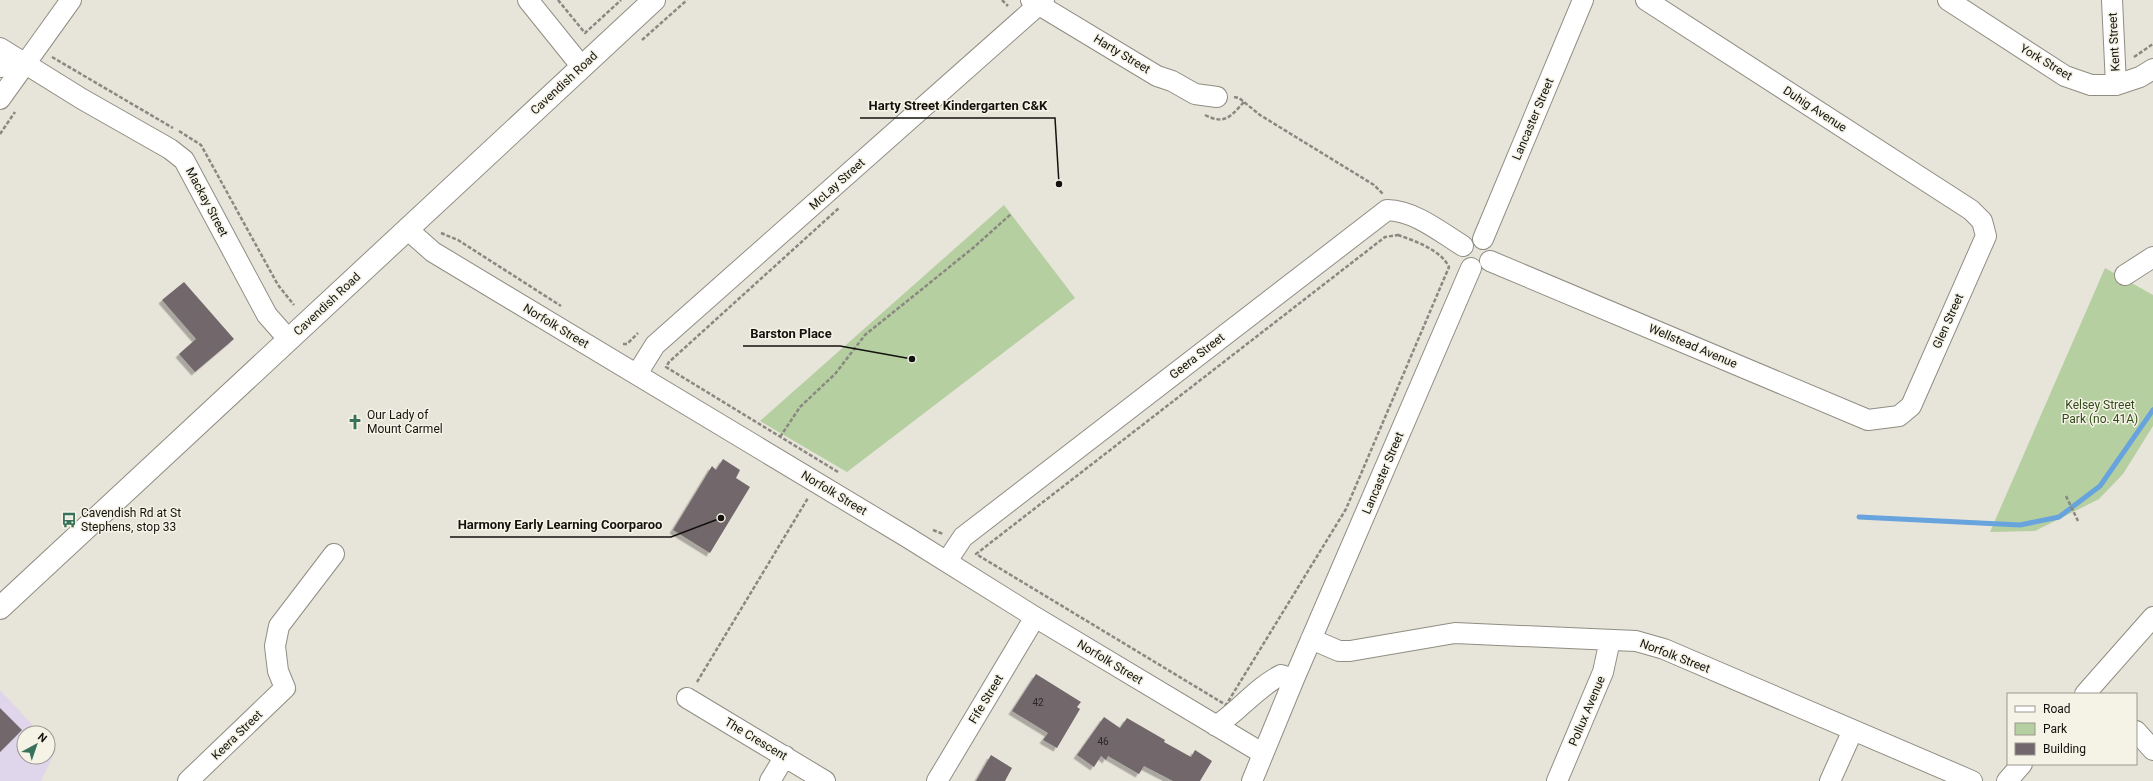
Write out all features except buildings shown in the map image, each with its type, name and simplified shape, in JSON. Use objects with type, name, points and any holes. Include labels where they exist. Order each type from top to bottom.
[{"type":"main road","name":"Cavendish Road","points":[[0,608],[654,0]]},
{"type":"street","points":[[0,99],[71,0]]},
{"type":"street","points":[[528,0],[582,67]]},
{"type":"street","name":"Lancaster Street","points":[[1482,239],[1583,0]]},
{"type":"street","name":"Duhig Avenue","points":[[1646,0],[1971,210],[1982,221]]},
{"type":"street","name":"York Street","points":[[1948,0],[2065,76],[2091,85],[2116,85],[2140,77],[2153,69]]},
{"type":"street","name":"Kent Street","points":[[2112,0],[2116,85]]},
{"type":"street","name":"Harty Street","points":[[1038,2],[1157,76],[1172,81],[1195,94],[1217,97]]},
{"type":"street","name":"McLay Street","points":[[637,374],[655,345],[1038,2]]},
{"type":"street","name":"Mackay Street","points":[[0,48],[82,99],[170,149],[184,160],[267,315],[288,340]]},
{"type":"street","points":[[0,67],[25,64]]},
{"type":"street","name":"Geera Street","points":[[947,561],[963,536],[1387,210],[1400,210]]},
{"type":"street","points":[[1400,210],[1416,217],[1463,246]]},
{"type":"street","name":"Glen Street","points":[[1898,416],[1911,406],[1986,236],[1982,221]]},
{"type":"street","name":"Norfolk Street","points":[[407,230],[432,252],[947,561],[1035,617],[1262,753]]},
{"type":"street","points":[[1474,238],[1482,239],[1490,246],[1492,256],[1490,261],[1480,269],[1471,268],[1466,265],[1461,256],[1463,246],[1474,238]]},
{"type":"street","points":[[2125,275],[2153,257]]},
{"type":"street","name":"Wellstead Avenue","points":[[1490,261],[1868,420],[1898,416]]},
{"type":"street","name":"Lancaster Street","points":[[1252,781],[1262,753],[1471,268]]},
{"type":"street","name":"Keera Street","points":[[188,781],[285,688],[278,671],[275,646],[279,626],[334,554]]},
{"type":"street","name":"Fife Street","points":[[937,781],[1035,617]]},
{"type":"street","points":[[2091,692],[2153,617]]},
{"type":"street","name":"Norfolk Street","points":[[1311,639],[1339,651],[1455,633],[1636,641],[1664,649],[1972,781]]},
{"type":"street","name":"Pollux Avenue","points":[[1557,781],[1603,672],[1610,640]]},
{"type":"street","points":[[1216,726],[1232,715],[1267,683],[1281,676],[1294,679]]},
{"type":"street","name":"The Crescent","points":[[687,698],[825,781]]},
{"type":"street","points":[[1830,781],[1853,730]]},
{"type":"street","points":[[2137,732],[2153,750]]},
{"type":"street","points":[[770,781],[785,756]]},
{"type":"street","points":[[2007,781],[2021,765]]},
{"type":"path","points":[[558,0],[585,33],[621,0]]},
{"type":"path","points":[[637,45],[687,0]]},
{"type":"path","points":[[1002,0],[1008,6]]},
{"type":"path","points":[[2134,57],[2153,44]]},
{"type":"path","points":[[1217,97],[1239,98],[1260,115],[1374,185],[1400,210]]},
{"type":"path","points":[[1203,114],[1214,119],[1222,120],[1231,116],[1244,102]]},
{"type":"path","points":[[840,473],[666,367],[669,362],[845,203]]},
{"type":"path","points":[[780,437],[800,407],[835,374],[865,336],[973,248],[1011,214]]},
{"type":"path","points":[[435,231],[458,240],[566,309]]},
{"type":"path","points":[[1398,235],[1413,240],[1440,255],[1446,262],[1449,267],[1346,509],[1226,705],[976,554],[1385,237],[1398,235]]},
{"type":"path","points":[[616,340],[622,344],[627,344],[638,333]]},
{"type":"path","points":[[687,698],[817,483]]},
{"type":"path","points":[[2066,496],[2078,521]]},
{"type":"path","points":[[927,526],[944,534]]},
{"type":"shaded area","points":[[0,690],[33,725],[16,725],[16,765],[49,765],[41,781],[0,781]]},
{"type":"green space","points":[[1004,205],[1075,298],[847,472],[760,421]]},
{"type":"green space","name":"Kelsey Street Park (no. 41A)","points":[[2105,268],[2153,295],[2153,426],[2123,474],[2099,499],[2035,531],[1990,532]]},
{"type":"waterway","points":[[1859,517],[2020,525],[2059,517],[2100,486],[2153,410]]},
{"type":"place","name":"Harty Street Kindergarten C&K","points":[[1059,184]]},
{"type":"place","name":"Barston Place","points":[[912,359]]},
{"type":"place","name":"Our Lady of Mount Carmel","points":[[355,422]]},
{"type":"place","name":"Harmony Early Learning Coorparoo","points":[[721,518]]},
{"type":"place","name":"Cavendish Rd at St Stephens, stop 33","points":[[69,520]]}]
